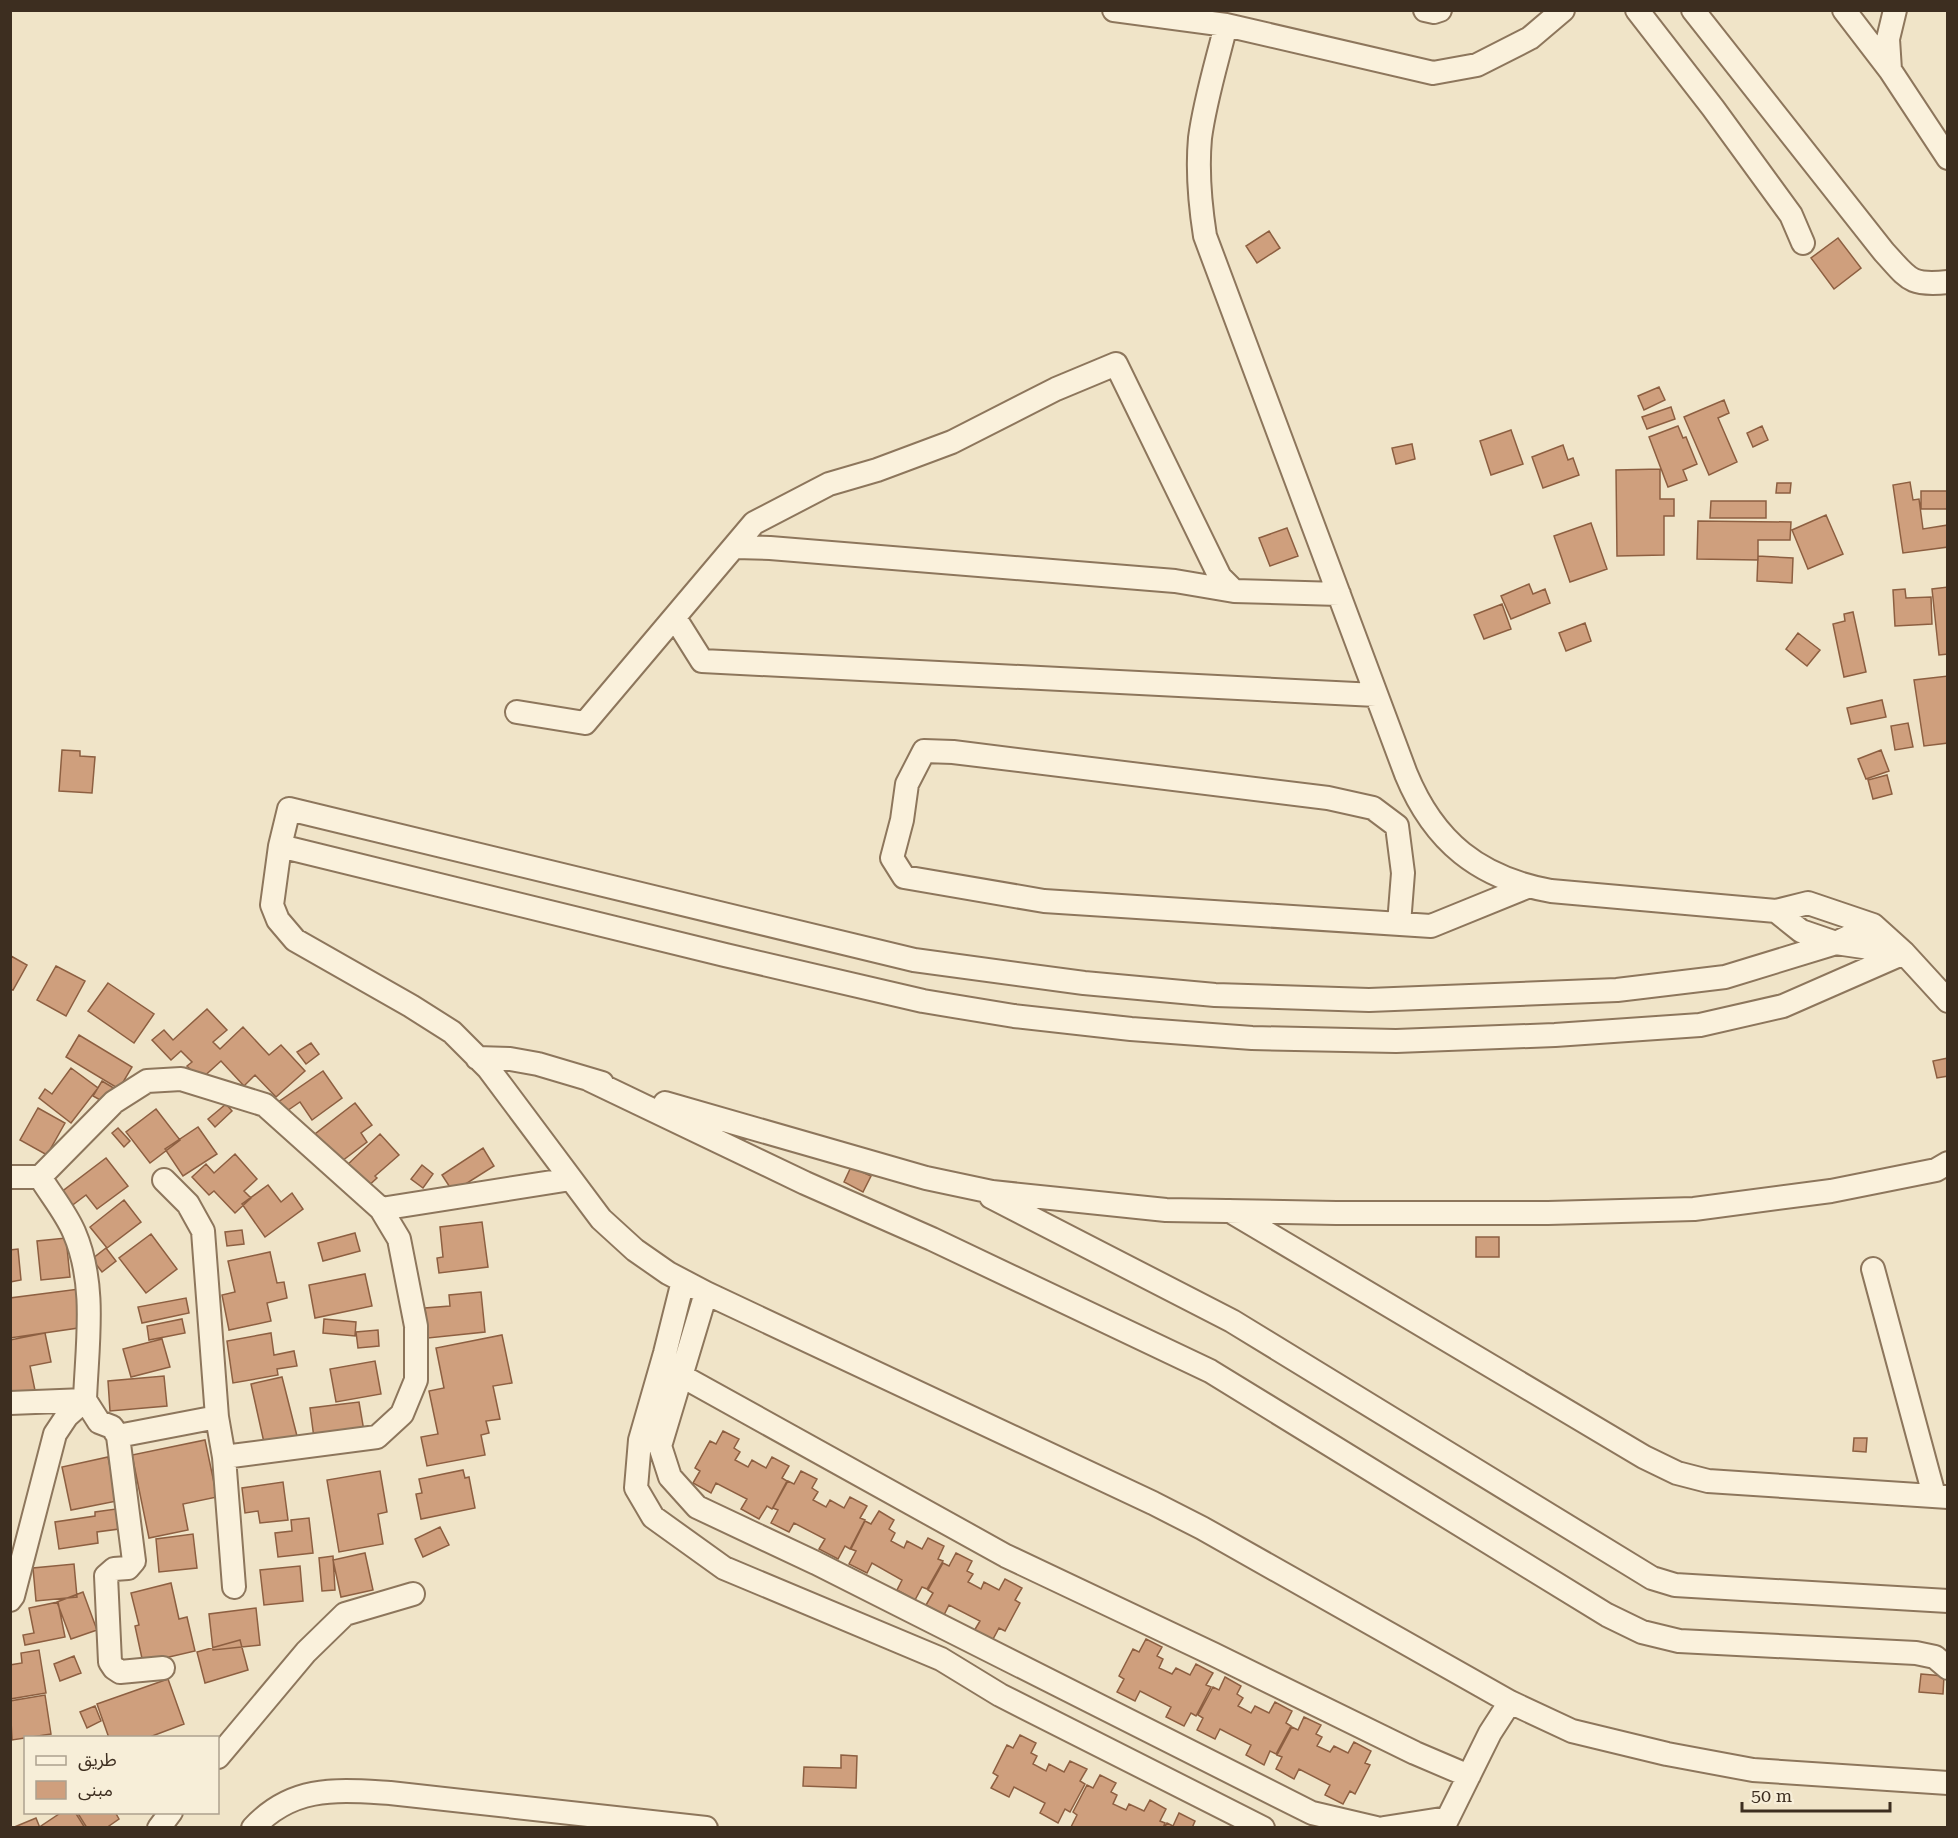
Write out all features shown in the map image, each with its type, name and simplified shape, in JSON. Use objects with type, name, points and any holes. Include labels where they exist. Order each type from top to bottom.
[{"type":"street","points":[[1114,10],[1226,25],[1432,73],[1477,65],[1530,38],[1563,10]]},
{"type":"street","points":[[1425,10],[1434,12],[1440,10]]},
{"type":"street","points":[[1637,10],[1791,214],[1803,243]]},
{"type":"street","points":[[1694,10],[1892,261],[1909,278],[1924,284],[1947,282]]},
{"type":"street","points":[[1844,10],[1890,70],[1947,158]]},
{"type":"street","points":[[1890,70],[1888,39],[1894,10]]},
{"type":"street","points":[[1226,25],[1200,138],[1200,204],[1205,236],[1412,789],[1428,818],[1461,854],[1481,868],[1527,887],[1776,911],[1808,903],[1873,925],[1904,953],[1947,1001]]},
{"type":"street","points":[[517,712],[585,723],[754,523],[829,484],[877,470],[952,442],[1056,389],[1116,364],[1220,577],[1234,591]]},
{"type":"street","points":[[735,547],[1175,581],[1234,591],[1339,594]]},
{"type":"street","points":[[675,618],[702,661],[1376,695]]},
{"type":"street","points":[[1400,924],[1403,873],[1397,826],[1373,808],[1328,798],[953,752],[924,751],[907,784],[902,820],[892,858],[904,877],[1044,901],[1431,927],[1527,887]]},
{"type":"street","points":[[1873,925],[1836,943],[1725,977],[1617,990],[1368,999],[1215,995],[1120,987],[914,960],[289,809],[280,846],[272,905],[278,920],[295,940],[452,1032],[488,1068],[601,1219],[635,1250],[683,1281],[1192,1523],[1510,1702],[1572,1731],[1667,1754],[1753,1770],[1947,1783]]},
{"type":"street","points":[[280,846],[923,1001],[1014,1016],[1131,1029],[1252,1038],[1396,1041],[1555,1035],[1700,1025],[1783,1005],[1904,953]]},
{"type":"street","points":[[1776,911],[1802,931],[1836,943],[1904,953]]},
{"type":"street","points":[[477,1058],[529,1062],[926,1178],[992,1192],[1166,1210],[1548,1213],[1694,1209],[1832,1191],[1936,1170],[1947,1163]]},
{"type":"street","points":[[10,1177],[40,1177],[114,1102],[147,1081],[181,1079],[265,1105],[381,1209],[399,1239],[416,1326],[416,1380],[402,1414],[377,1437],[224,1457]]},
{"type":"street","points":[[590,1080],[805,1183],[932,1239],[1210,1371],[1607,1615],[1642,1632],[1679,1641],[1916,1653],[1935,1657],[1947,1668]]},
{"type":"street","points":[[40,1177],[74,1231],[87,1273],[85,1400],[99,1422],[112,1426],[118,1436],[134,1561],[128,1568],[109,1572],[106,1576],[110,1662],[120,1672],[163,1668]]},
{"type":"street","points":[[381,1209],[571,1179]]},
{"type":"street","points":[[164,1180],[188,1204],[203,1231],[217,1417],[224,1457],[234,1587]]},
{"type":"street","points":[[974,1188],[1232,1321],[1652,1578],[1675,1585],[1947,1601]]},
{"type":"street","points":[[1229,1211],[1644,1457],[1677,1473],[1708,1481],[1941,1496],[1873,1269]]},
{"type":"street","points":[[683,1281],[640,1440],[636,1488],[653,1517],[724,1568],[941,1659],[1000,1695],[1263,1827]]},
{"type":"street","points":[[706,1293],[660,1446],[670,1478],[697,1507],[816,1563],[1312,1813],[1376,1827]]},
{"type":"street","points":[[680,1375],[1006,1556],[1415,1753],[1469,1776]]},
{"type":"street","points":[[10,1403],[85,1400]]},
{"type":"street","points":[[10,1600],[13,1596],[56,1434],[67,1416],[85,1400]]},
{"type":"street","points":[[118,1436],[217,1417]]},
{"type":"street","points":[[219,1756],[306,1652],[345,1614],[413,1594]]},
{"type":"street","points":[[1384,1827],[1446,1823],[1490,1733],[1510,1702]]},
{"type":"street","points":[[252,1826],[286,1802],[314,1792],[339,1790],[390,1793],[706,1827]]},
{"type":"street","points":[[159,1827],[169,1814]]},
{"type":"building","points":[[1269,231],[1280,248],[1257,263],[1246,246]]},
{"type":"building","points":[[1838,238],[1861,268],[1834,289],[1811,258]]},
{"type":"building","points":[[1659,387],[1665,400],[1644,410],[1638,396]]},
{"type":"building","points":[[1724,400],[1729,413],[1718,418],[1737,462],[1709,475],[1684,417]]},
{"type":"building","points":[[1671,407],[1675,419],[1647,429],[1642,417]]},
{"type":"building","points":[[1678,426],[1683,438],[1686,437],[1697,464],[1683,470],[1687,480],[1668,487],[1649,437]]},
{"type":"building","points":[[1762,426],[1768,440],[1753,447],[1747,433]]},
{"type":"building","points":[[1511,430],[1523,464],[1491,475],[1480,441]]},
{"type":"building","points":[[1412,444],[1415,459],[1396,464],[1392,448]]},
{"type":"building","points":[[1563,445],[1568,460],[1573,458],[1579,475],[1543,488],[1532,457]]},
{"type":"building","points":[[1660,469],[1660,499],[1674,499],[1674,516],[1664,516],[1664,555],[1617,556],[1616,470]]},
{"type":"building","points":[[1910,482],[1913,500],[1919,499],[1923,529],[1948,525],[1948,547],[1903,553],[1893,485]]},
{"type":"building","points":[[1777,483],[1791,483],[1790,493],[1776,493]]},
{"type":"building","points":[[1921,491],[1948,491],[1948,509],[1921,509]]},
{"type":"building","points":[[1711,501],[1766,501],[1766,518],[1710,518]]},
{"type":"building","points":[[1826,515],[1843,554],[1808,569],[1792,530]]},
{"type":"building","points":[[1698,521],[1791,522],[1790,540],[1758,540],[1758,560],[1697,559]]},
{"type":"building","points":[[1591,523],[1607,569],[1570,582],[1554,536]]},
{"type":"building","points":[[1287,528],[1298,556],[1270,566],[1259,538]]},
{"type":"building","points":[[1758,556],[1793,558],[1792,583],[1757,581]]},
{"type":"building","points":[[1529,584],[1533,594],[1545,589],[1550,603],[1511,619],[1501,596]]},
{"type":"building","points":[[1948,587],[1948,654],[1939,655],[1932,589]]},
{"type":"building","points":[[1905,589],[1906,598],[1931,597],[1932,624],[1895,626],[1893,590]]},
{"type":"building","points":[[1502,604],[1511,629],[1484,639],[1474,615]]},
{"type":"building","points":[[1853,612],[1866,672],[1844,677],[1833,624],[1845,621],[1844,614]]},
{"type":"building","points":[[1585,623],[1591,641],[1566,651],[1559,633]]},
{"type":"building","points":[[1798,633],[1820,650],[1807,666],[1786,649]]},
{"type":"building","points":[[1948,676],[1948,743],[1924,746],[1914,680]]},
{"type":"building","points":[[1882,700],[1886,717],[1851,724],[1847,708]]},
{"type":"building","points":[[1908,723],[1913,747],[1895,750],[1891,726]]},
{"type":"building","points":[[62,750],[80,751],[80,756],[95,757],[92,793],[59,791]]},
{"type":"building","points":[[1881,750],[1889,771],[1866,779],[1858,759]]},
{"type":"building","points":[[1887,775],[1892,794],[1873,799],[1868,780]]},
{"type":"building","points":[[11,956],[27,965],[13,990],[10,989]]},
{"type":"building","points":[[56,966],[85,981],[66,1016],[37,1000]]},
{"type":"building","points":[[108,983],[154,1014],[134,1043],[88,1011]]},
{"type":"building","points":[[207,1009],[227,1030],[213,1042],[220,1049],[243,1027],[269,1055],[281,1045],[305,1071],[276,1097],[255,1075],[244,1086],[221,1061],[200,1080],[187,1066],[192,1062],[181,1051],[171,1060],[152,1040],[164,1030],[173,1040]]},
{"type":"building","points":[[79,1035],[132,1067],[119,1089],[66,1057]]},
{"type":"building","points":[[311,1043],[319,1054],[306,1064],[297,1052]]},
{"type":"building","points":[[1948,1058],[1948,1076],[1937,1078],[1933,1061]]},
{"type":"building","points":[[71,1068],[98,1088],[71,1123],[39,1098],[45,1089],[52,1094]]},
{"type":"building","points":[[323,1071],[342,1098],[312,1120],[300,1102],[281,1115],[274,1105]]},
{"type":"building","points":[[102,1081],[117,1090],[109,1105],[93,1096]]},
{"type":"building","points":[[355,1103],[372,1125],[361,1133],[367,1142],[338,1164],[315,1134]]},
{"type":"building","points":[[226,1104],[232,1111],[215,1127],[208,1119]]},
{"type":"building","points":[[38,1108],[65,1123],[47,1155],[20,1140]]},
{"type":"building","points":[[156,1109],[180,1140],[150,1163],[126,1132]]},
{"type":"building","points":[[198,1127],[217,1154],[183,1176],[165,1149]]},
{"type":"building","points":[[118,1128],[130,1141],[124,1147],[112,1133]]},
{"type":"building","points":[[380,1134],[399,1155],[375,1176],[377,1178],[365,1189],[345,1167]]},
{"type":"building","points":[[483,1148],[494,1166],[453,1192],[442,1175]]},
{"type":"building","points":[[235,1154],[257,1179],[244,1191],[251,1198],[235,1213],[214,1191],[209,1195],[192,1177],[206,1164],[214,1173]]},
{"type":"building","points":[[106,1158],[128,1186],[97,1209],[86,1195],[70,1207],[60,1193]]},
{"type":"building","points":[[422,1165],[433,1174],[423,1188],[411,1179]]},
{"type":"building","points":[[851,1167],[871,1176],[863,1192],[844,1182]]},
{"type":"building","points":[[268,1185],[281,1202],[292,1193],[303,1209],[265,1237],[242,1204]]},
{"type":"building","points":[[124,1200],[141,1222],[107,1248],[90,1227]]},
{"type":"building","points":[[482,1222],[488,1267],[439,1273],[437,1258],[443,1257],[440,1227]]},
{"type":"building","points":[[242,1230],[244,1244],[227,1246],[225,1232]]},
{"type":"building","points":[[355,1233],[360,1251],[323,1261],[318,1243]]},
{"type":"building","points":[[151,1234],[177,1269],[146,1293],[119,1258]]},
{"type":"building","points":[[1476,1237],[1499,1237],[1499,1257],[1476,1257]]},
{"type":"building","points":[[66,1238],[70,1277],[41,1280],[37,1241]]},
{"type":"building","points":[[106,1248],[116,1261],[102,1272],[92,1259]]},
{"type":"building","points":[[18,1249],[21,1280],[10,1282],[10,1250]]},
{"type":"building","points":[[270,1252],[277,1283],[284,1282],[287,1298],[267,1303],[271,1321],[229,1330],[222,1295],[235,1292],[228,1261]]},
{"type":"building","points":[[365,1274],[372,1306],[315,1318],[309,1285]]},
{"type":"building","points":[[79,1289],[85,1327],[10,1338],[10,1298]]},
{"type":"building","points":[[481,1292],[485,1332],[428,1338],[425,1308],[450,1306],[449,1295]]},
{"type":"building","points":[[186,1298],[189,1313],[142,1323],[138,1307]]},
{"type":"building","points":[[182,1319],[185,1333],[149,1340],[147,1326]]},
{"type":"building","points":[[324,1319],[356,1322],[355,1336],[323,1333]]},
{"type":"building","points":[[378,1330],[379,1346],[358,1348],[356,1332]]},
{"type":"building","points":[[45,1333],[51,1362],[30,1366],[38,1405],[10,1411],[10,1340]]},
{"type":"building","points":[[271,1333],[274,1355],[294,1351],[297,1366],[277,1369],[278,1375],[233,1383],[227,1341]]},
{"type":"building","points":[[502,1335],[512,1383],[493,1386],[500,1419],[486,1421],[489,1433],[481,1435],[485,1455],[427,1466],[421,1437],[438,1434],[429,1391],[444,1388],[436,1348]]},
{"type":"building","points":[[162,1339],[170,1367],[131,1377],[123,1349]]},
{"type":"building","points":[[375,1361],[381,1394],[336,1402],[330,1369]]},
{"type":"building","points":[[164,1376],[167,1406],[110,1411],[108,1381]]},
{"type":"building","points":[[282,1377],[298,1440],[265,1447],[251,1384]]},
{"type":"building","points":[[359,1402],[364,1431],[314,1438],[310,1408]]},
{"type":"building","points":[[723,1431],[739,1439],[734,1448],[740,1452],[735,1460],[748,1467],[752,1460],[766,1468],[772,1457],[789,1466],[782,1478],[787,1481],[772,1509],[767,1506],[759,1519],[741,1509],[747,1499],[716,1483],[711,1493],[693,1483],[700,1471],[695,1468],[710,1441],[716,1444]]},
{"type":"building","points":[[1854,1438],[1867,1438],[1866,1452],[1853,1451]]},
{"type":"building","points":[[205,1440],[217,1497],[183,1504],[188,1530],[149,1538],[132,1455]]},
{"type":"building","points":[[108,1457],[117,1501],[71,1510],[62,1467]]},
{"type":"building","points":[[463,1470],[465,1478],[469,1477],[475,1508],[421,1519],[416,1494],[422,1493],[419,1479]]},
{"type":"building","points":[[380,1471],[387,1512],[378,1514],[383,1544],[339,1552],[327,1480]]},
{"type":"building","points":[[801,1471],[817,1479],[812,1488],[818,1492],[813,1500],[826,1507],[830,1500],[844,1508],[850,1497],[867,1506],[860,1518],[865,1520],[850,1549],[845,1546],[838,1559],[819,1549],[825,1539],[794,1523],[789,1532],[771,1523],[778,1510],[773,1508],[788,1481],[794,1484]]},
{"type":"building","points":[[283,1482],[288,1520],[260,1523],[258,1511],[245,1513],[242,1488]]},
{"type":"building","points":[[116,1509],[119,1529],[97,1532],[98,1543],[59,1549],[55,1522],[95,1516],[95,1512]]},
{"type":"building","points":[[879,1511],[894,1520],[889,1529],[895,1533],[891,1541],[904,1548],[907,1541],[922,1549],[928,1538],[944,1546],[938,1559],[943,1561],[927,1589],[922,1587],[915,1600],[897,1590],[902,1580],[872,1563],[867,1573],[849,1564],[856,1551],[851,1549],[865,1521],[871,1524]]},
{"type":"building","points":[[309,1518],[313,1553],[278,1557],[275,1533],[292,1531],[291,1520]]},
{"type":"building","points":[[440,1527],[449,1545],[423,1557],[415,1539]]},
{"type":"building","points":[[193,1534],[197,1568],[159,1572],[156,1539]]},
{"type":"building","points":[[365,1553],[373,1590],[341,1597],[333,1560]]},
{"type":"building","points":[[956,1553],[972,1561],[967,1571],[973,1574],[968,1582],[981,1589],[984,1582],[999,1590],[1005,1579],[1022,1588],[1015,1600],[1020,1603],[1005,1631],[999,1628],[992,1641],[974,1631],[980,1621],[949,1605],[944,1615],[926,1605],[933,1593],[928,1590],[943,1563],[949,1566]]},
{"type":"building","points":[[333,1556],[335,1590],[322,1591],[319,1558]]},
{"type":"building","points":[[74,1564],[77,1597],[36,1601],[33,1568]]},
{"type":"building","points":[[300,1566],[303,1601],[264,1605],[260,1570]]},
{"type":"building","points":[[171,1583],[179,1619],[187,1617],[195,1651],[143,1663],[135,1626],[139,1625],[131,1593]]},
{"type":"building","points":[[83,1592],[97,1630],[71,1639],[57,1602]]},
{"type":"building","points":[[58,1602],[65,1637],[25,1645],[23,1635],[34,1633],[29,1608]]},
{"type":"building","points":[[256,1608],[260,1645],[213,1650],[209,1614]]},
{"type":"building","points":[[1146,1639],[1162,1647],[1157,1656],[1163,1659],[1159,1668],[1172,1674],[1176,1668],[1190,1675],[1196,1664],[1213,1673],[1206,1685],[1211,1687],[1196,1716],[1191,1713],[1184,1726],[1166,1717],[1171,1707],[1140,1691],[1135,1701],[1117,1692],[1124,1679],[1119,1676],[1133,1649],[1139,1652]]},
{"type":"building","points":[[240,1640],[248,1670],[205,1683],[197,1652]]},
{"type":"building","points":[[39,1650],[46,1693],[10,1699],[10,1665],[22,1663],[21,1653]]},
{"type":"building","points":[[74,1656],[81,1673],[60,1681],[54,1664]]},
{"type":"building","points":[[1921,1674],[1944,1676],[1943,1694],[1919,1692]]},
{"type":"building","points":[[1225,1677],[1241,1686],[1237,1694],[1243,1698],[1238,1706],[1251,1713],[1255,1706],[1269,1713],[1275,1702],[1292,1711],[1286,1723],[1291,1726],[1276,1754],[1270,1751],[1264,1765],[1246,1755],[1251,1745],[1220,1729],[1215,1739],[1197,1730],[1203,1718],[1198,1715],[1213,1687],[1219,1690]]},
{"type":"building","points":[[168,1679],[184,1724],[152,1736],[108,1736],[97,1704]]},
{"type":"building","points":[[45,1695],[51,1734],[24,1736],[24,1738],[12,1740],[10,1701]]},
{"type":"building","points":[[95,1706],[101,1721],[87,1728],[80,1712]]},
{"type":"building","points":[[1304,1717],[1321,1725],[1316,1734],[1322,1737],[1317,1746],[1330,1752],[1334,1746],[1348,1753],[1354,1742],[1371,1751],[1365,1763],[1370,1765],[1355,1794],[1350,1791],[1343,1804],[1325,1795],[1330,1785],[1299,1769],[1294,1779],[1276,1769],[1282,1757],[1277,1755],[1292,1727],[1298,1730]]},
{"type":"building","points":[[1020,1735],[1036,1743],[1031,1753],[1037,1756],[1033,1764],[1046,1771],[1049,1764],[1064,1772],[1070,1761],[1087,1769],[1080,1781],[1085,1784],[1070,1812],[1065,1809],[1058,1823],[1040,1813],[1045,1803],[1014,1787],[1009,1797],[991,1788],[998,1776],[993,1773],[1007,1745],[1013,1748]]},
{"type":"building","points":[[841,1755],[857,1756],[856,1788],[803,1786],[804,1767],[841,1768]]},
{"type":"building","points":[[1100,1775],[1116,1783],[1111,1792],[1117,1795],[1113,1804],[1126,1810],[1129,1804],[1144,1811],[1150,1800],[1166,1809],[1160,1821],[1165,1823],[1163,1828],[1071,1827],[1077,1815],[1073,1812],[1087,1785],[1093,1788]]},
{"type":"building","points":[[1179,1813],[1195,1821],[1192,1828],[1164,1828],[1167,1823],[1173,1826]]},
{"type":"building","points":[[59,1814],[76,1814],[85,1828],[42,1828],[41,1826]]},
{"type":"building","points":[[78,1814],[116,1814],[119,1819],[106,1828],[87,1828]]},
{"type":"building","points":[[36,1818],[40,1828],[12,1828]]}]
